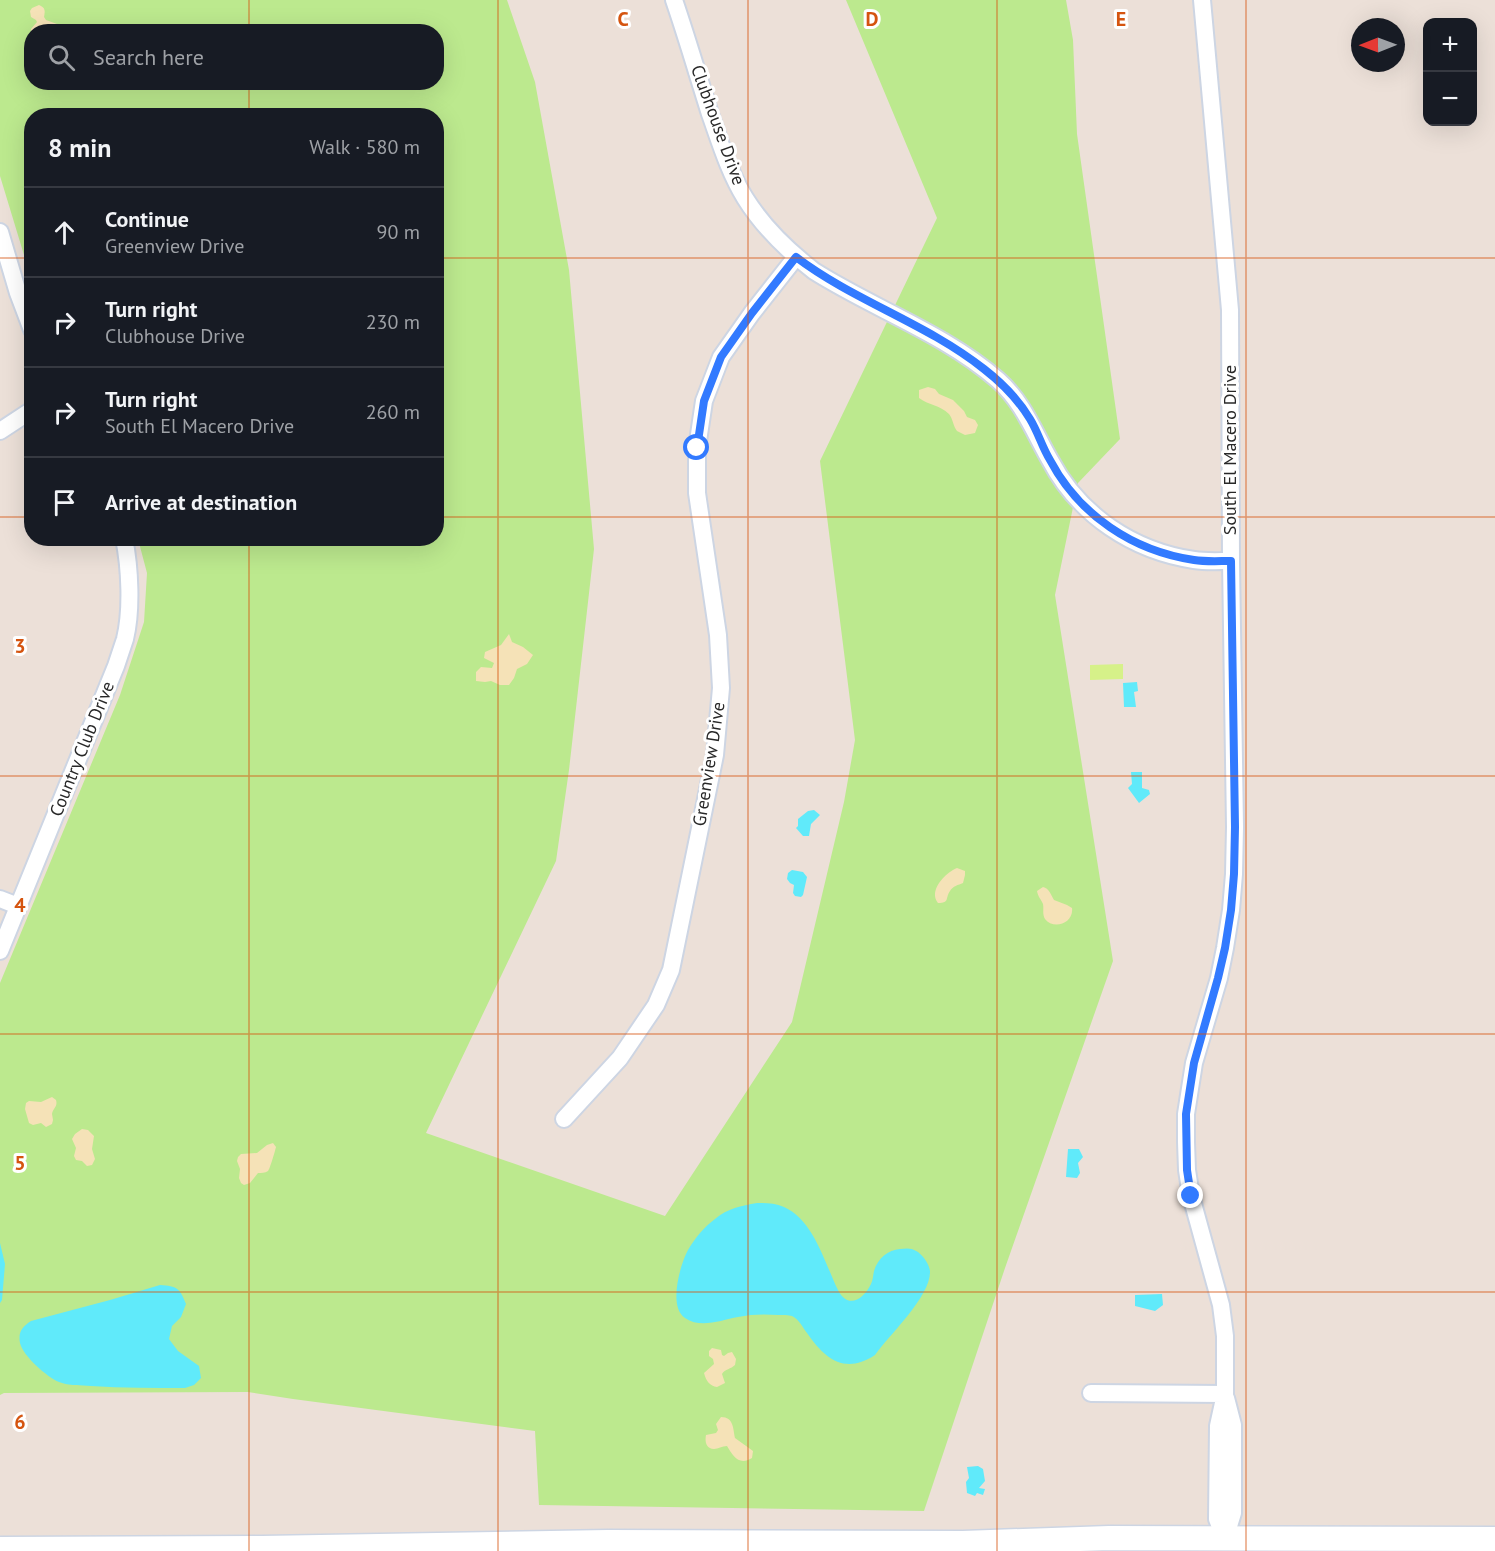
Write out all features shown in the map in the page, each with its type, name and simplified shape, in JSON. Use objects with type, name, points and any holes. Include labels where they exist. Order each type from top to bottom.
[{"type":"street","name":"Clubhouse Drive","points":[[674,0],[729,165],[744,196],[769,230],[796,257],[828,280],[951,346],[1000,382],[1031,420],[1061,478],[1089,511],[1108,526],[1128,539],[1156,551],[1197,560],[1231,561]]},
{"type":"street","name":"South El Macero Drive","points":[[1202,0],[1230,310],[1235,827],[1231,910],[1216,987],[1194,1063],[1186,1114],[1186,1143],[1191,1196],[1221,1305],[1225,1336],[1225,1394],[1233,1425],[1233,1513],[1225,1539]]},
{"type":"street","points":[[0,232],[24,309]]},
{"type":"street","name":"Greenview Drive","points":[[564,1119],[620,1058],[656,1005],[671,970],[715,755],[721,688],[718,635],[697,493],[697,448],[704,401],[721,357],[796,257]]},
{"type":"street","points":[[0,431],[24,415]]},
{"type":"street","name":"Country Club Drive","points":[[0,951],[126,637],[130,594],[126,546]]},
{"type":"street","points":[[0,899],[18,906]]},
{"type":"street","points":[[1091,1393],[1225,1394]]},
{"type":"street","points":[[0,1549],[963,1547],[1109,1538],[1495,1539]]},
{"type":"green space","points":[[0,0],[507,0],[535,82],[569,270],[594,549],[569,770],[556,861],[426,1133],[665,1216],[792,1022],[844,802],[855,740],[820,461],[937,218],[846,0],[1066,0],[1073,40],[1077,134],[1120,439],[1078,483],[1055,595],[1113,961],[1005,1268],[924,1511],[539,1505],[535,1431],[248,1392],[4,1393],[0,1395],[0,983],[120,695],[144,622],[147,573],[140,546],[444,546],[444,108],[24,108],[24,255],[0,176]]},
{"type":"green space","points":[[1123,664],[1123,679],[1090,680],[1090,665]]},
{"type":"sand","points":[[39,5],[45,11],[46,20],[57,24],[35,24],[36,20],[31,17],[32,8]]},
{"type":"sand","points":[[928,387],[953,400],[967,417],[975,420],[978,425],[975,433],[965,435],[957,431],[949,414],[919,398],[919,390]]},
{"type":"sand","points":[[509,634],[512,642],[533,655],[527,664],[517,669],[509,685],[500,685],[491,681],[476,681],[476,672],[481,667],[492,668],[494,663],[484,658],[485,652],[501,645]]},
{"type":"sand","points":[[957,868],[965,871],[963,883],[951,889],[946,901],[938,903],[935,898],[936,888],[943,878]]},
{"type":"sand","points":[[1043,887],[1048,890],[1054,900],[1072,908],[1070,918],[1062,924],[1053,924],[1045,919],[1043,904],[1037,891]]},
{"type":"sand","points":[[52,1097],[56,1100],[56,1106],[52,1114],[52,1124],[46,1127],[41,1123],[33,1125],[29,1123],[25,1109],[26,1103],[41,1102]]},
{"type":"sand","points":[[82,1129],[88,1130],[94,1136],[92,1149],[95,1159],[92,1165],[87,1166],[82,1161],[76,1160],[74,1156],[76,1148],[72,1139]]},
{"type":"sand","points":[[273,1143],[276,1147],[268,1171],[258,1173],[250,1183],[244,1185],[241,1183],[238,1157],[241,1154],[257,1153]]},
{"type":"sand","points":[[712,1348],[721,1350],[724,1356],[732,1352],[736,1359],[735,1365],[722,1374],[725,1383],[717,1387],[709,1383],[704,1373],[714,1364],[713,1359],[709,1356]]},
{"type":"sand","points":[[721,1417],[731,1421],[735,1438],[753,1451],[752,1458],[743,1461],[734,1456],[727,1446],[711,1449],[707,1446],[706,1435],[716,1433],[718,1430],[716,1424]]},
{"type":"water","points":[[1137,682],[1138,691],[1134,692],[1136,707],[1124,707],[1123,683]]},
{"type":"water","points":[[1131,772],[1142,772],[1142,788],[1149,790],[1150,794],[1139,803],[1128,788],[1132,784]]},
{"type":"water","points":[[814,810],[820,815],[811,824],[809,836],[803,836],[796,828],[798,819],[808,811]]},
{"type":"water","points":[[792,870],[803,872],[807,877],[801,897],[795,896],[794,885],[787,879],[788,873]]},
{"type":"water","points":[[1068,1149],[1079,1149],[1083,1157],[1078,1163],[1080,1173],[1077,1178],[1066,1177]]},
{"type":"water","points":[[757,1203],[784,1207],[803,1222],[811,1232],[838,1290],[846,1300],[856,1300],[864,1294],[871,1284],[878,1262],[888,1253],[905,1248],[918,1252],[924,1258],[930,1271],[924,1292],[875,1355],[854,1364],[837,1361],[821,1350],[799,1321],[791,1316],[753,1315],[711,1323],[698,1323],[685,1318],[680,1313],[676,1296],[677,1285],[685,1257],[694,1241],[720,1215],[740,1206]]},
{"type":"water","points":[[0,1243],[5,1264],[0,1303]]},
{"type":"water","points":[[160,1285],[177,1289],[186,1304],[181,1317],[172,1326],[169,1339],[178,1351],[199,1366],[201,1378],[194,1385],[185,1388],[150,1388],[67,1384],[59,1382],[42,1371],[30,1360],[22,1348],[20,1333],[31,1321]]},
{"type":"water","points":[[1162,1294],[1163,1305],[1155,1311],[1135,1306],[1135,1295]]},
{"type":"water","points":[[978,1466],[983,1469],[985,1481],[979,1488],[985,1489],[983,1495],[977,1493],[975,1496],[967,1493],[966,1482],[969,1478],[967,1467]]},
{"type":"route","points":[[697,448],[704,401],[721,357],[796,257],[828,280],[951,346],[1000,382],[1031,420],[1061,478],[1089,511],[1108,526],[1128,539],[1156,551],[1197,560],[1231,561],[1234,874],[1225,948],[1194,1063],[1186,1114],[1187,1170],[1191,1196]]}]
